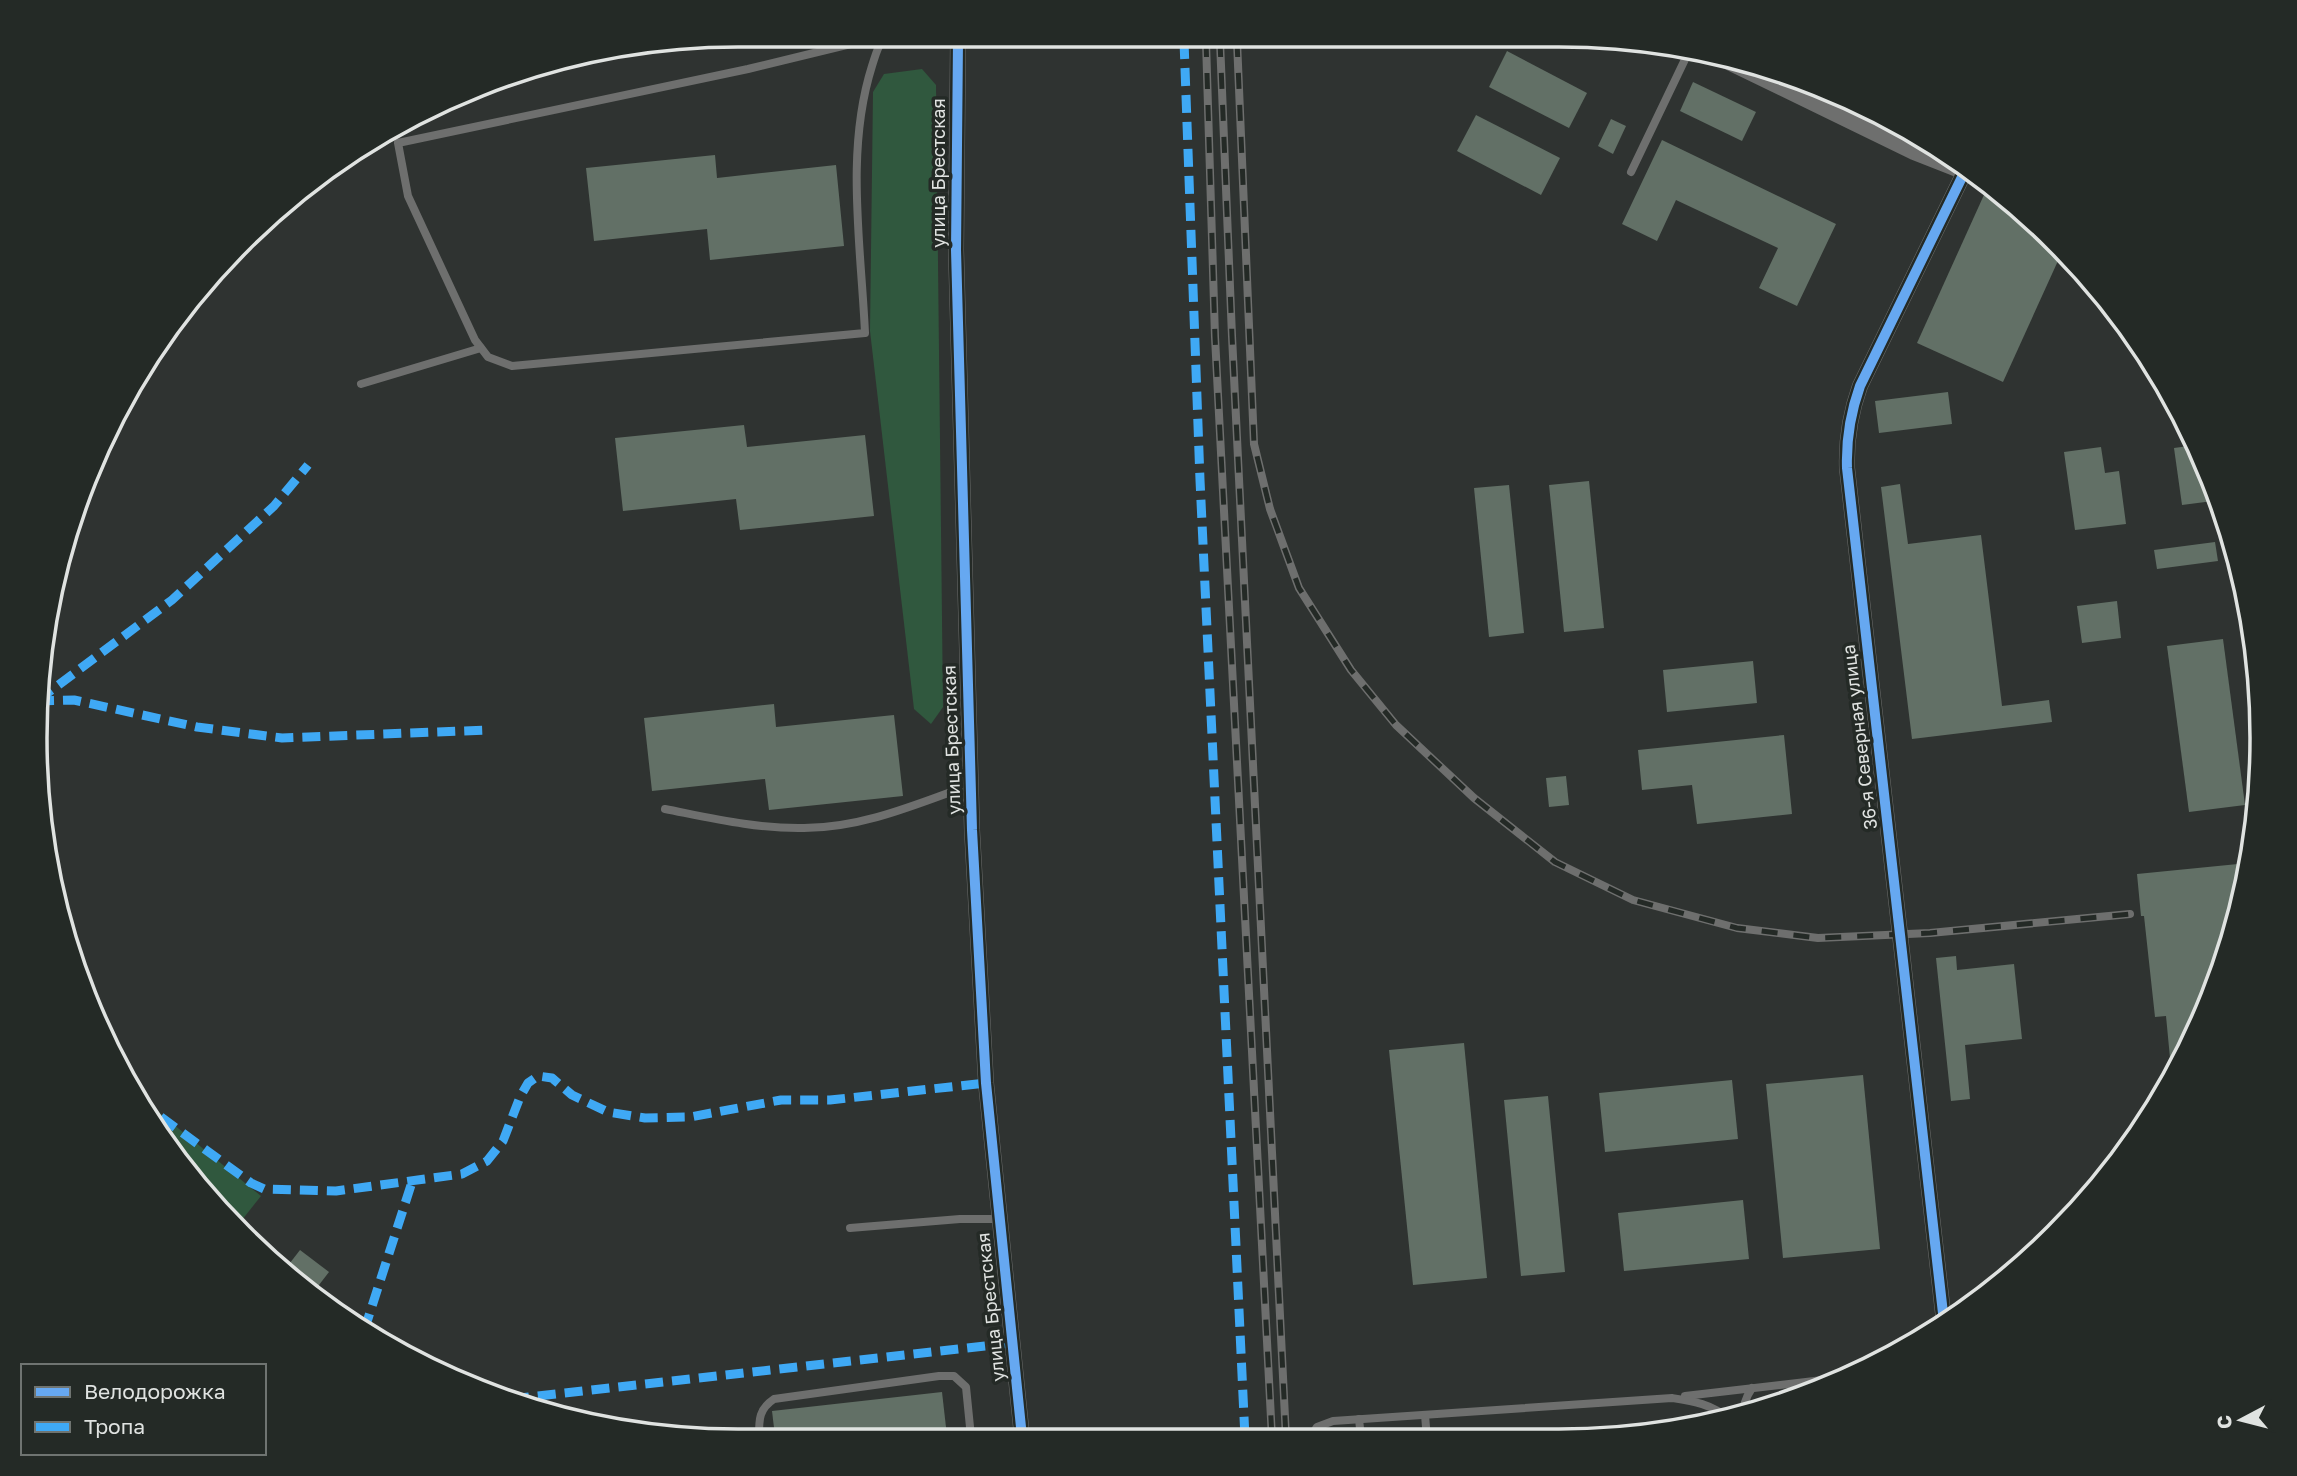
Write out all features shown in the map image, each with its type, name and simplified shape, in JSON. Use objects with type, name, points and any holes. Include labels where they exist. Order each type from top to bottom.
[{"type":"street","name":"улица Брестская","points":[[958,47],[956,250],[970,785],[986,1083],[1021,1429]]},
{"type":"street","points":[[1762,78],[1914,152],[1938,161]]},
{"type":"street","name":"36-я Северная улица","points":[[1943,1312],[1847,468],[1846,439],[1850,412],[1860,386],[1962,177]]},
{"type":"lane","points":[[838,47],[735,72],[398,144],[408,196],[475,340],[488,357],[512,366],[865,333],[856,178],[859,126],[869,74],[880,47]]},
{"type":"lane","points":[[1631,172],[1685,59]]},
{"type":"lane","points":[[361,384],[481,348]]},
{"type":"lane","points":[[665,809],[753,826],[806,828],[869,820],[970,785]]},
{"type":"lane","points":[[850,1228],[960,1219],[1000,1219]]},
{"type":"lane","points":[[759,1429],[760,1415],[764,1406],[774,1399],[954,1376],[966,1387],[970,1429]]},
{"type":"lane","points":[[1316,1429],[1333,1421],[1672,1398],[1808,1382]]},
{"type":"lane","points":[[1745,1403],[1752,1388]]},
{"type":"lane","points":[[1672,1398],[1697,1401],[1716,1410]]},
{"type":"lane","points":[[1424,1415],[1426,1429]]},
{"type":"lane","points":[[1359,1419],[1360,1429]]},
{"type":"green space","points":[[922,69],[936,85],[943,707],[931,724],[914,709],[870,331],[873,92],[884,74]]},
{"type":"green space","points":[[157,1111],[261,1196],[243,1219],[190,1159]]},
{"type":"building","points":[[1507,51],[1587,93],[1569,128],[1489,87]]},
{"type":"building","points":[[1693,82],[1756,112],[1742,141],[1680,111]]},
{"type":"building","points":[[1476,115],[1560,158],[1541,195],[1457,151]]},
{"type":"building","points":[[1611,119],[1626,126],[1613,154],[1598,146]]},
{"type":"building","points":[[1662,140],[1836,224],[1797,306],[1759,288],[1778,248],[1676,200],[1657,241],[1622,224]]},
{"type":"building","points":[[715,155],[717,178],[836,165],[844,246],[710,260],[707,229],[594,241],[586,168]]},
{"type":"building","points":[[1984,194],[2058,261],[2003,382],[1917,343]]},
{"type":"building","points":[[1948,392],[1952,424],[1879,433],[1875,401]]},
{"type":"building","points":[[744,425],[747,447],[865,435],[874,516],[740,530],[736,499],[623,511],[615,438]]},
{"type":"building","points":[[2185,446],[2208,502],[2182,505],[2174,448]]},
{"type":"building","points":[[2101,447],[2105,473],[2119,471],[2126,524],[2075,530],[2064,452]]},
{"type":"building","points":[[1589,481],[1604,628],[1564,632],[1549,485]]},
{"type":"building","points":[[1900,484],[1908,544],[1981,535],[2002,706],[2049,700],[2052,722],[1912,739],[1881,487]]},
{"type":"building","points":[[1509,485],[1524,633],[1489,637],[1474,488]]},
{"type":"building","points":[[2215,542],[2218,561],[2157,569],[2154,550]]},
{"type":"building","points":[[2117,601],[2121,638],[2082,643],[2077,606]]},
{"type":"building","points":[[2223,639],[2245,805],[2189,812],[2167,646]]},
{"type":"building","points":[[1753,661],[1757,703],[1667,712],[1663,670]]},
{"type":"building","points":[[774,704],[776,727],[894,715],[903,796],[769,810],[765,779],[652,791],[644,718]]},
{"type":"building","points":[[1784,735],[1792,814],[1697,824],[1692,785],[1642,790],[1638,750]]},
{"type":"building","points":[[1566,776],[1569,805],[1549,807],[1546,778]]},
{"type":"building","points":[[2238,864],[2213,960],[2170,1060],[2166,1016],[2155,1017],[2137,874]]},
{"type":"building","points":[[1956,956],[1957,970],[2014,964],[2022,1039],[1965,1045],[1970,1099],[1951,1101],[1936,958]]},
{"type":"building","points":[[1464,1043],[1487,1278],[1413,1285],[1389,1050]]},
{"type":"building","points":[[1863,1075],[1880,1249],[1783,1258],[1766,1084]]},
{"type":"building","points":[[1732,1080],[1738,1139],[1605,1152],[1599,1093]]},
{"type":"building","points":[[1548,1096],[1565,1272],[1521,1276],[1504,1100]]},
{"type":"building","points":[[1743,1200],[1749,1259],[1624,1271],[1618,1213]]},
{"type":"building","points":[[300,1250],[329,1272],[318,1287],[290,1263]]},
{"type":"building","points":[[942,1392],[946,1429],[774,1429],[772,1411]]},
{"type":"railway","points":[[1206,47],[1215,337],[1272,1429]]},
{"type":"railway","points":[[1220,47],[1286,1429]]},
{"type":"railway","points":[[1237,47],[1254,444],[1270,509],[1299,588],[1351,670],[1396,725],[1474,798],[1555,862],[1633,900],[1737,928],[1818,938],[1930,933],[2130,914]]},
{"type":"marked path","points":[[1184,47],[1200,480],[1245,1429]]},
{"type":"marked path","points":[[49,692],[172,600],[274,506],[308,465]]},
{"type":"marked path","points":[[49,701],[74,700],[197,727],[282,738],[488,730]]},
{"type":"marked path","points":[[161,1117],[251,1183],[264,1189],[336,1191],[462,1174],[487,1161],[503,1141],[528,1083],[538,1076],[552,1078],[572,1095],[608,1112],[645,1118],[690,1117],[781,1100],[830,1100],[986,1083]]},
{"type":"marked path","points":[[367,1320],[412,1182]]},
{"type":"marked path","points":[[532,1397],[1012,1343]]},
{"type":"cycle path","points":[[958,47],[956,250],[972,830],[986,1083],[1021,1429]]},
{"type":"cycle path","points":[[1943,1312],[1847,457],[1849,426],[1860,386],[1962,177]]}]
